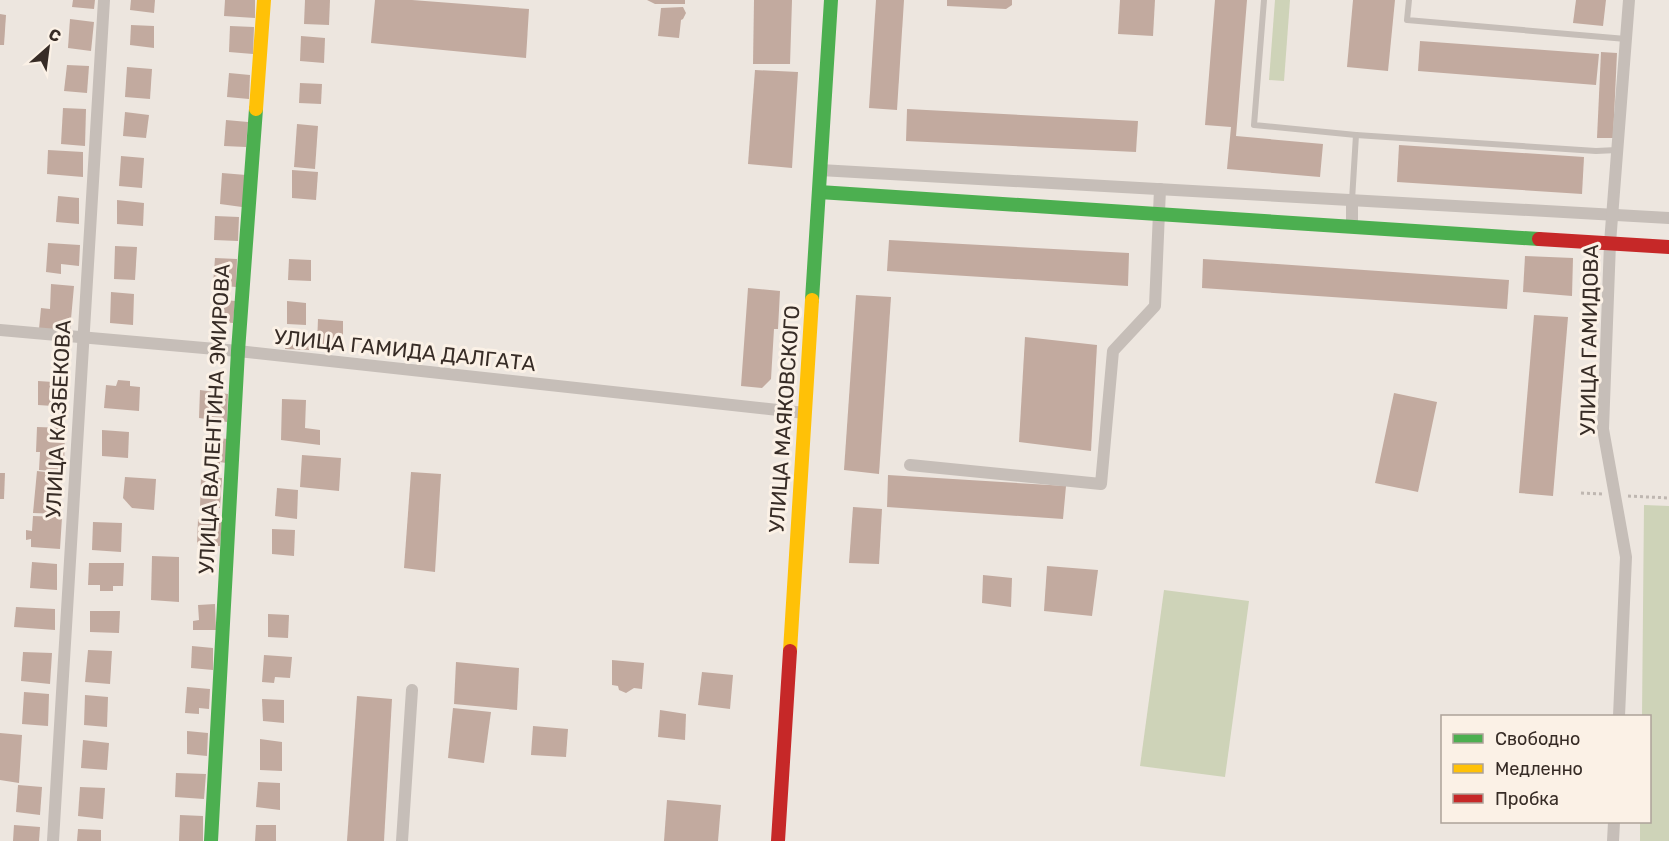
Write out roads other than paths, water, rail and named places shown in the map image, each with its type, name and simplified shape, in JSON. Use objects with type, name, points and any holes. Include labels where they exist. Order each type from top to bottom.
[{"type":"street","name":"УЛИЦА КАЗБЕКОВА","points":[[53,841],[104,0]]},
{"type":"street","name":"УЛИЦА ВАЛЕНТИНА ЭМИРОВА","points":[[211,841],[238,351],[264,0]]},
{"type":"street","name":"УЛИЦА МАЯКОВСКОГО","points":[[778,841],[831,0]]},
{"type":"street","name":"УЛИЦА ГАМИДОВА","points":[[1619,715],[1626,557],[1603,429],[1610,243],[1629,0]]},
{"type":"street","points":[[820,170],[1669,218]]},
{"type":"street","points":[[910,465],[1101,484],[1113,351],[1155,306],[1160,189]]},
{"type":"street","points":[[819,192],[1669,247]]},
{"type":"street","points":[[1352,200],[1352,226]]},
{"type":"street","name":"УЛИЦА ГАМИДА ДАЛГАТА","points":[[0,330],[238,351],[805,413]]},
{"type":"street","points":[[402,841],[412,690]]},
{"type":"street","points":[[1613,841],[1614,823]]},
{"type":"lane","points":[[1264,0],[1254,125],[1356,135],[1596,151],[1617,150]]},
{"type":"lane","points":[[1408,0],[1407,20],[1626,39]]},
{"type":"lane","points":[[1352,200],[1356,135]]}]
